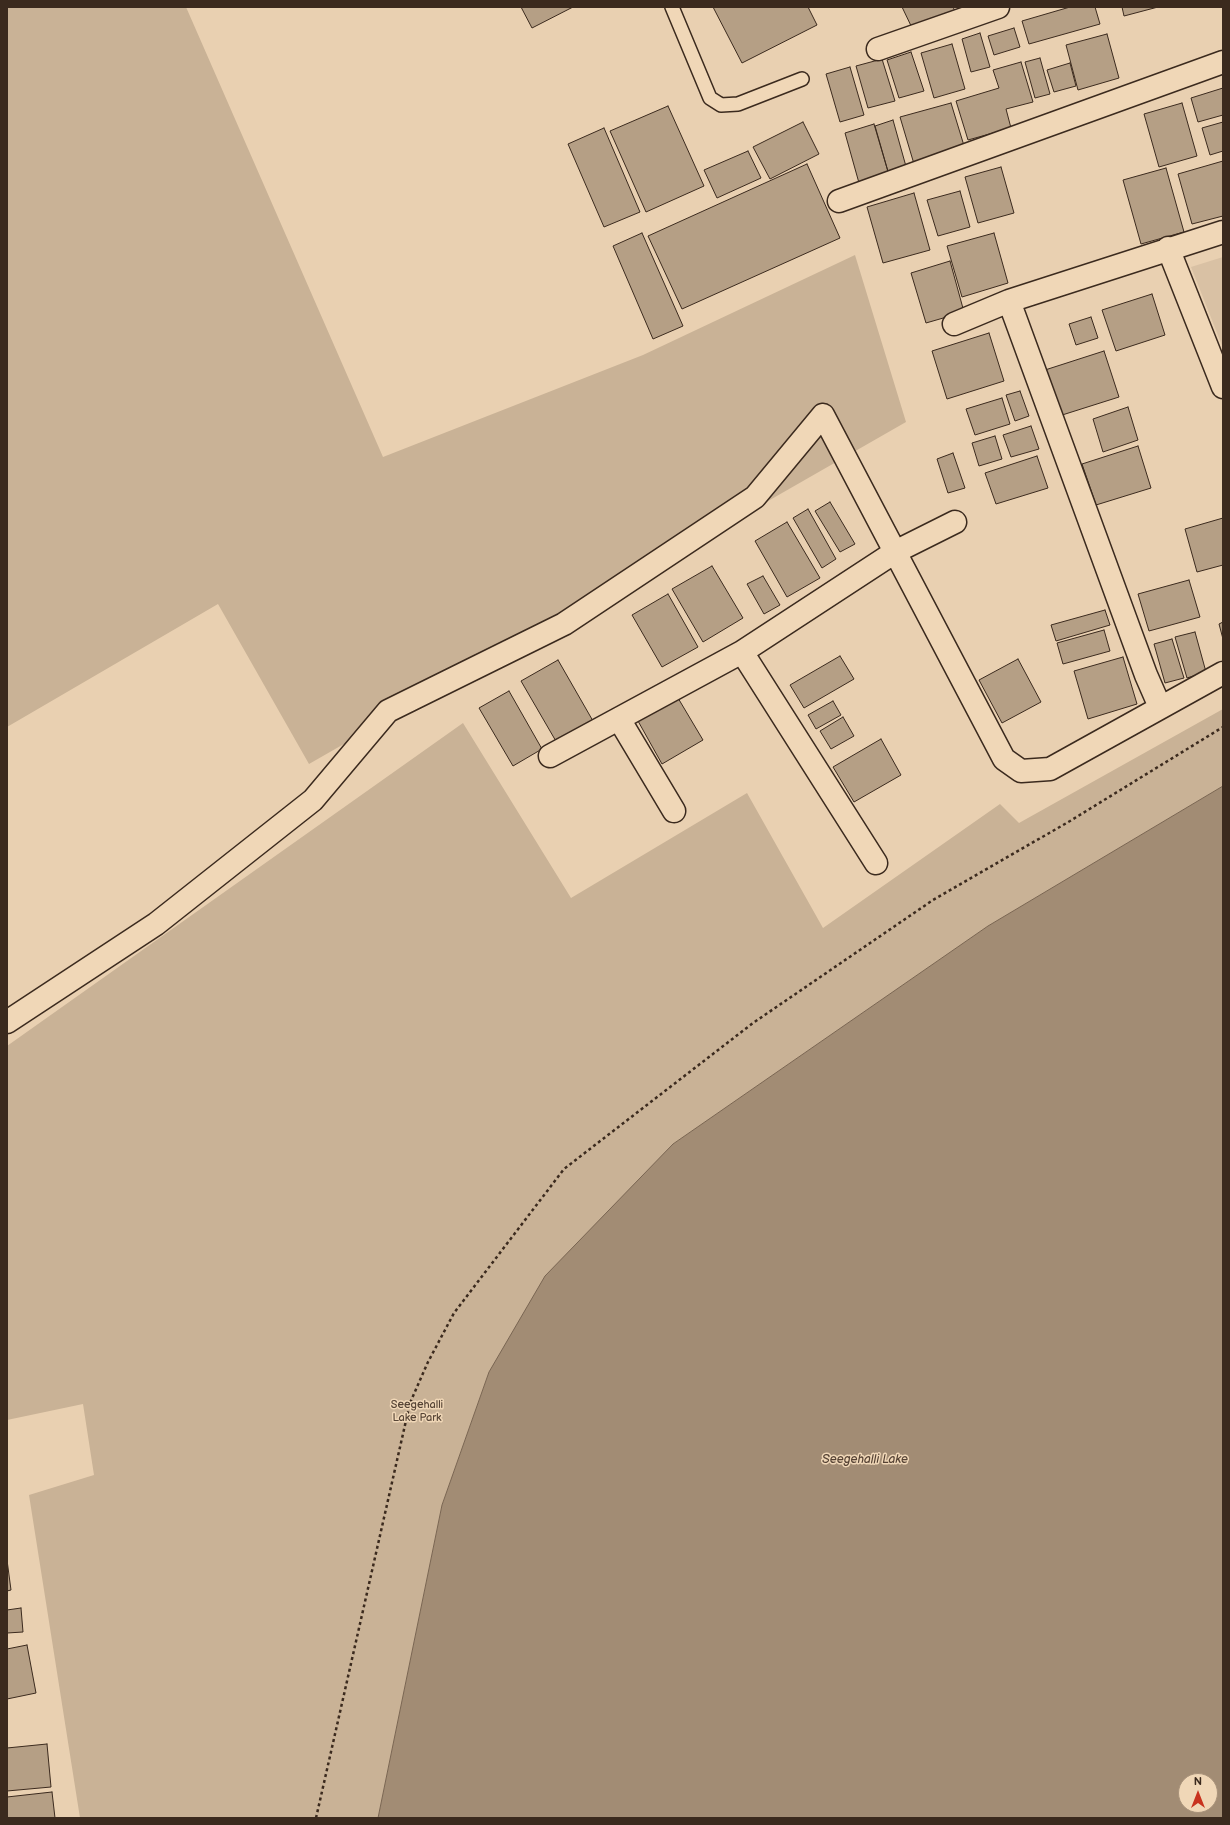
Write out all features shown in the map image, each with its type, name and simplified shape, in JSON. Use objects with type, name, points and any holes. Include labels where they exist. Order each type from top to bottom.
[{"type":"street","points":[[878,49],[998,7]]},
{"type":"street","points":[[838,201],[1223,62]]},
{"type":"street","points":[[954,324],[1009,300],[1168,248],[1223,232]]},
{"type":"street","points":[[1168,248],[1223,387]]},
{"type":"street","points":[[1009,300],[1143,667],[1160,707]]},
{"type":"street","points":[[7,1022],[156,924],[313,800],[388,710],[564,624],[755,497],[823,415],[1004,759],[1021,771],[1050,769],[1223,673]]},
{"type":"street","points":[[550,756],[742,652],[895,552],[955,522]]},
{"type":"street","points":[[742,652],[876,863]]},
{"type":"street","points":[[619,719],[674,811]]},
{"type":"lane","points":[[672,7],[710,98],[721,105],[738,104],[802,79]]},
{"type":"path","points":[[316,1818],[410,1403],[428,1362],[454,1313],[564,1169],[753,1023],[933,900],[1070,821],[1223,727]]},
{"type":"shaded area","points":[[1223,257],[1223,348],[1191,267]]},
{"type":"green space","points":[[7,7],[186,7],[383,457],[643,355],[855,255],[906,422],[309,764],[218,604],[7,727]]},
{"type":"green space","name":"Seegehalli Lake Park","points":[[1223,709],[1223,786],[988,926],[673,1144],[489,1372],[442,1505],[378,1818],[80,1818],[29,1495],[94,1475],[83,1404],[7,1420],[7,1046],[463,723],[571,898],[747,793],[823,928],[1000,804],[1019,823]]},
{"type":"water","name":"Seegehalli Lake","points":[[1223,786],[1223,1818],[378,1818],[442,1505],[489,1372],[545,1276],[673,1144],[988,926]]},
{"type":"building","points":[[521,7],[573,7],[532,28]]},
{"type":"building","points":[[713,7],[808,7],[817,25],[742,63]]},
{"type":"building","points":[[902,7],[953,7],[956,13],[914,32]]},
{"type":"building","points":[[1070,7],[1095,7],[1100,24],[1029,44],[1022,21]]},
{"type":"building","points":[[1122,7],[1158,7],[1124,16]]},
{"type":"building","points":[[1014,28],[1020,47],[994,55],[988,36]]},
{"type":"building","points":[[980,33],[990,67],[971,72],[962,39]]},
{"type":"building","points":[[1107,34],[1119,78],[1078,90],[1066,45]]},
{"type":"building","points":[[952,44],[965,89],[934,98],[921,53]]},
{"type":"building","points":[[911,52],[924,91],[899,98],[887,60]]},
{"type":"building","points":[[1040,58],[1050,94],[1035,98],[1025,62]]},
{"type":"building","points":[[882,59],[895,101],[868,108],[856,66]]},
{"type":"building","points":[[1021,62],[1033,102],[1006,109],[1011,128],[968,140],[956,101],[999,88],[993,70]]},
{"type":"building","points":[[1070,63],[1076,86],[1054,92],[1047,70]]},
{"type":"building","points":[[850,67],[864,115],[840,122],[826,74]]},
{"type":"building","points":[[1223,88],[1223,115],[1198,122],[1191,98]]},
{"type":"building","points":[[951,103],[965,149],[914,164],[900,117]]},
{"type":"building","points":[[1182,103],[1197,156],[1159,167],[1144,114]]},
{"type":"building","points":[[668,106],[704,186],[646,212],[610,131]]},
{"type":"building","points":[[893,120],[907,170],[889,175],[875,126]]},
{"type":"building","points":[[803,122],[819,154],[770,179],[753,147]]},
{"type":"building","points":[[1223,122],[1223,151],[1210,155],[1202,128]]},
{"type":"building","points":[[874,124],[889,175],[859,183],[845,133]]},
{"type":"building","points":[[604,128],[640,212],[604,227],[568,144]]},
{"type":"building","points":[[748,151],[761,178],[717,198],[704,170]]},
{"type":"building","points":[[1223,161],[1223,216],[1192,224],[1178,174]]},
{"type":"building","points":[[807,164],[840,238],[682,309],[648,236]]},
{"type":"building","points":[[1001,167],[1014,213],[978,223],[965,177]]},
{"type":"building","points":[[1166,168],[1184,232],[1141,244],[1123,180]]},
{"type":"building","points":[[960,191],[970,227],[938,236],[927,200]]},
{"type":"building","points":[[914,193],[930,250],[883,263],[867,207]]},
{"type":"building","points":[[642,233],[683,326],[653,339],[613,246]]},
{"type":"building","points":[[994,233],[1008,283],[962,297],[947,246]]},
{"type":"building","points":[[950,261],[964,312],[926,323],[911,273]]},
{"type":"building","points":[[1152,294],[1165,335],[1116,351],[1102,310]]},
{"type":"building","points":[[1091,317],[1098,338],[1076,345],[1069,324]]},
{"type":"building","points":[[989,333],[1004,381],[947,399],[932,351]]},
{"type":"building","points":[[1104,351],[1119,397],[1059,416],[1045,370]]},
{"type":"building","points":[[1020,391],[1029,416],[1015,421],[1006,395]]},
{"type":"building","points":[[1002,398],[1010,424],[975,435],[966,409]]},
{"type":"building","points":[[1128,407],[1138,440],[1103,452],[1093,419]]},
{"type":"building","points":[[1031,426],[1039,449],[1011,457],[1003,435]]},
{"type":"building","points":[[995,436],[1002,459],[979,466],[972,443]]},
{"type":"building","points":[[1138,446],[1151,488],[1096,505],[1082,464]]},
{"type":"building","points":[[953,453],[965,488],[948,493],[937,459]]},
{"type":"building","points":[[1037,456],[1048,488],[996,504],[985,473]]},
{"type":"building","points":[[830,502],[855,544],[840,552],[815,511]]},
{"type":"building","points":[[808,509],[836,559],[822,568],[793,518]]},
{"type":"building","points":[[1223,518],[1223,565],[1197,572],[1185,529]]},
{"type":"building","points":[[787,522],[820,578],[787,597],[755,541]]},
{"type":"building","points":[[712,566],[743,618],[703,642],[672,589]]},
{"type":"building","points":[[763,576],[780,605],[764,614],[747,584]]},
{"type":"building","points":[[1189,580],[1200,617],[1149,631],[1138,594]]},
{"type":"building","points":[[668,594],[698,647],[662,667],[632,615]]},
{"type":"building","points":[[1105,610],[1110,625],[1056,641],[1051,625]]},
{"type":"building","points":[[1223,622],[1223,639],[1219,624]]},
{"type":"building","points":[[1104,630],[1110,651],[1063,664],[1057,643]]},
{"type":"building","points":[[1195,632],[1206,672],[1187,678],[1175,637]]},
{"type":"building","points":[[1172,639],[1184,678],[1165,683],[1154,644]]},
{"type":"building","points":[[840,656],[854,679],[804,708],[790,685]]},
{"type":"building","points":[[1123,657],[1137,704],[1088,719],[1074,671]]},
{"type":"building","points":[[1018,659],[1041,702],[1002,723],[979,680]]},
{"type":"building","points":[[558,660],[593,721],[557,743],[521,681]]},
{"type":"building","points":[[509,691],[542,749],[513,766],[479,708]]},
{"type":"building","points":[[678,698],[703,740],[662,764],[638,721]]},
{"type":"building","points":[[833,701],[841,715],[816,729],[808,715]]},
{"type":"building","points":[[843,717],[854,736],[831,749],[820,731]]},
{"type":"building","points":[[881,739],[901,775],[854,802],[833,767]]},
{"type":"building","points":[[7,1560],[11,1590],[7,1591]]},
{"type":"building","points":[[21,1608],[23,1632],[7,1633],[7,1610]]},
{"type":"building","points":[[27,1645],[36,1693],[7,1699],[7,1649]]},
{"type":"building","points":[[47,1744],[51,1787],[7,1791],[7,1748]]},
{"type":"building","points":[[52,1792],[55,1818],[7,1818],[7,1797]]}]
